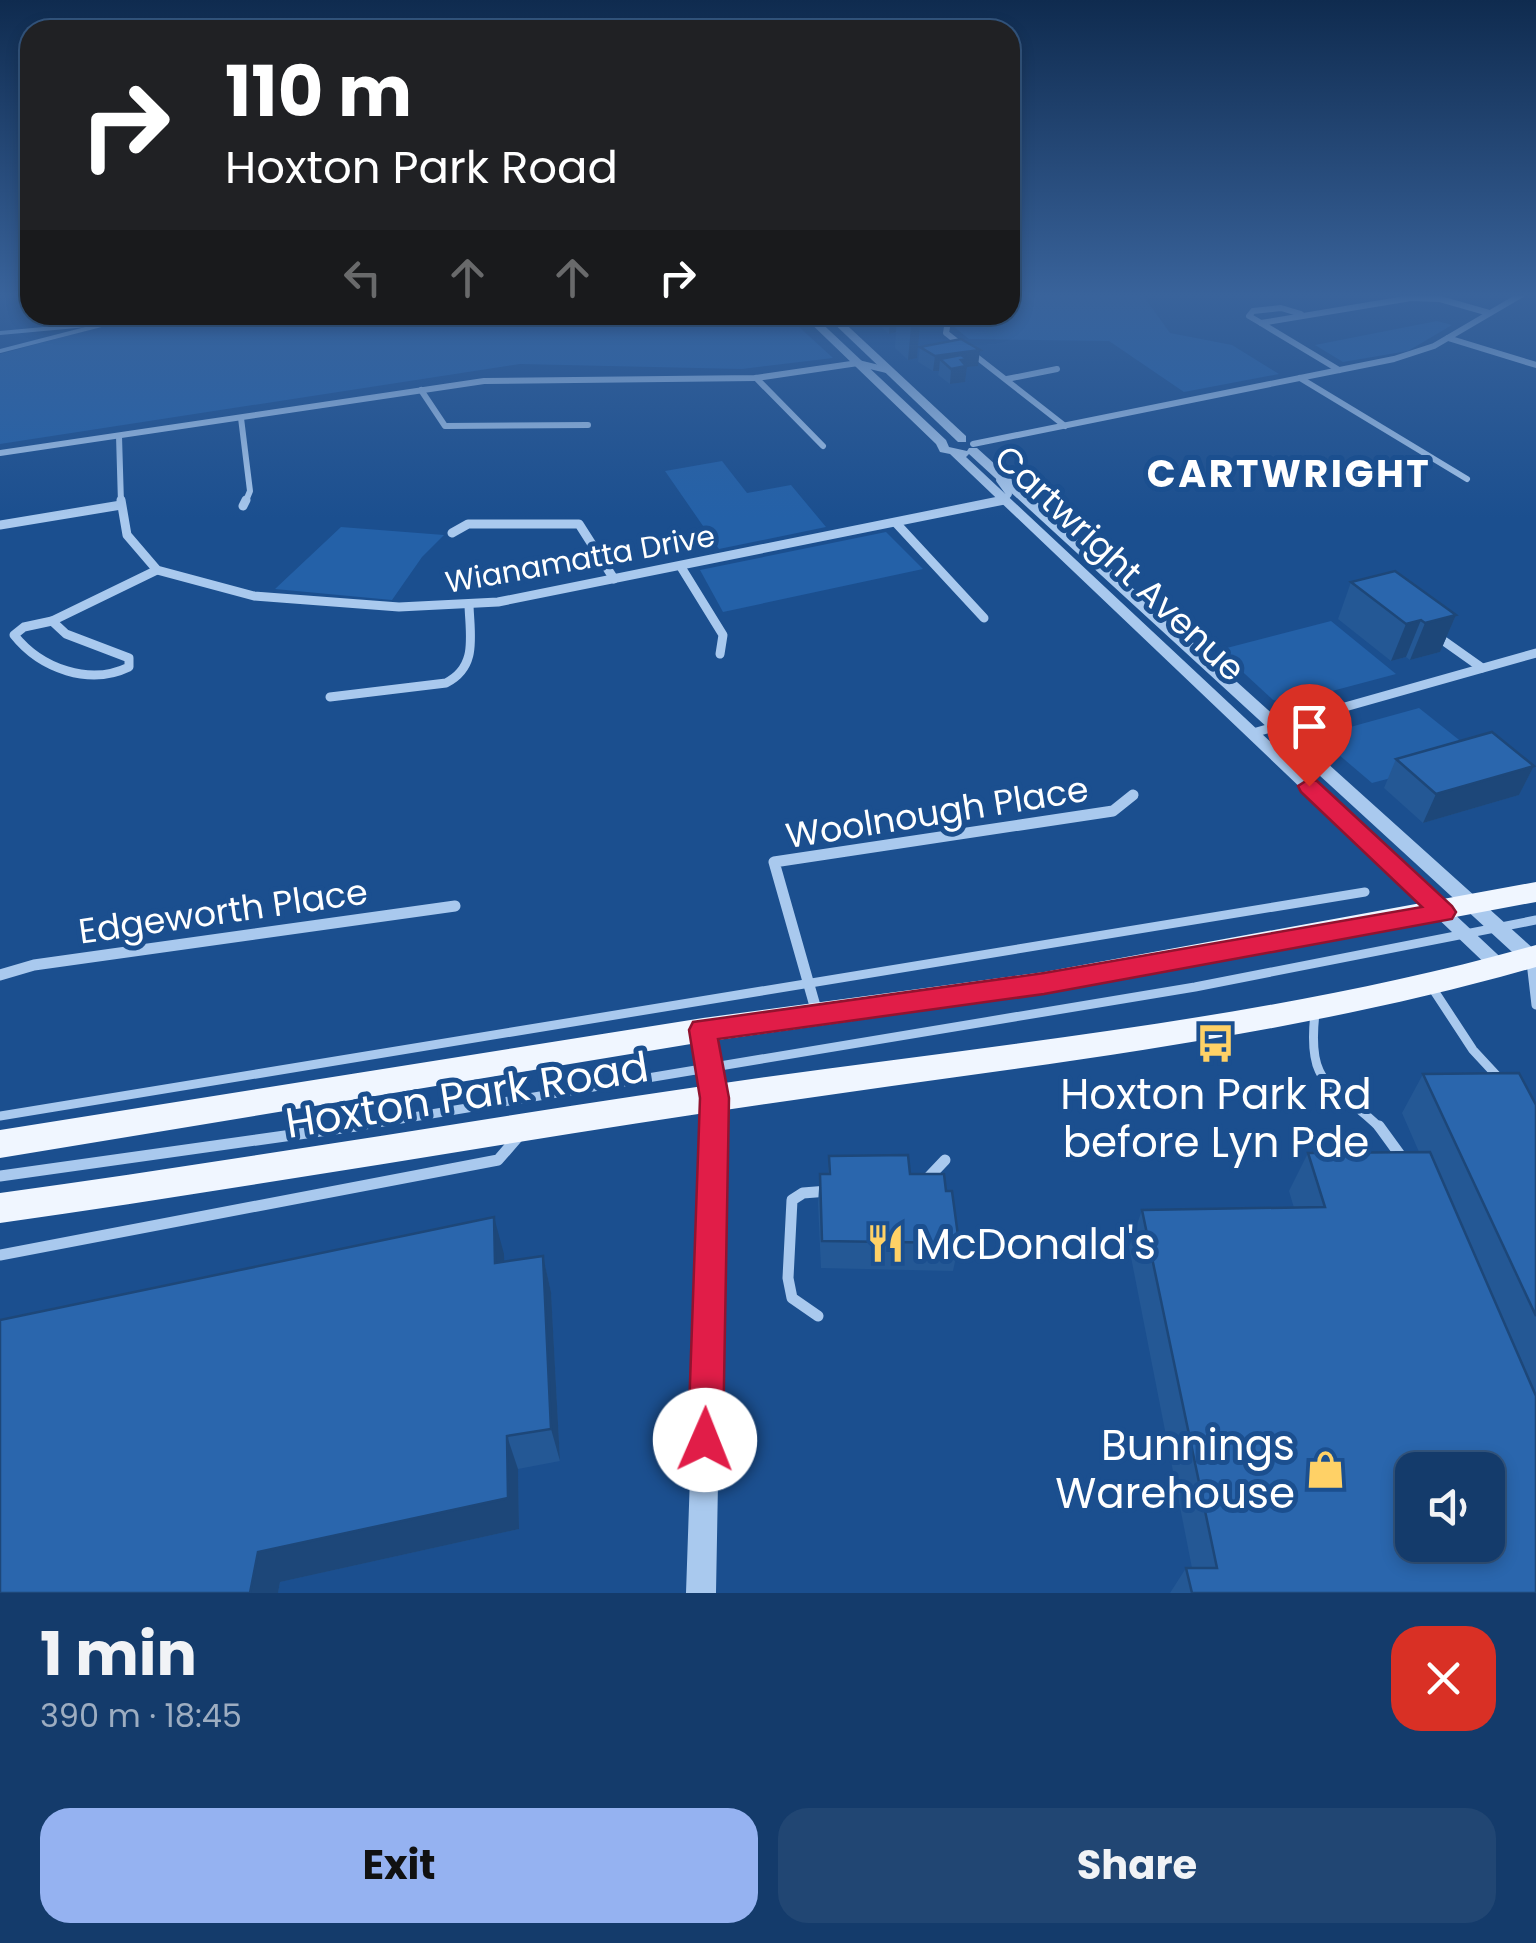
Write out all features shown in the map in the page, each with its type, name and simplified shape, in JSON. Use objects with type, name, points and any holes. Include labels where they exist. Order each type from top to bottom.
[{"type":"main road","name":"Hoxton Park Road","points":[[0,1144],[702,1030],[813,1000],[1044,984],[1536,892]]},
{"type":"main road","name":"Hoxton Park Road","points":[[0,1208],[524,1130],[712,1083],[1316,1008],[1431,986],[1533,956]]},
{"type":"street","points":[[0,454],[516,378],[756,378],[815,369]]},
{"type":"street","name":"Cartwright Avenue","points":[[865,369],[942,443],[944,450],[966,447]]},
{"type":"street","points":[[884,369],[891,371]]},
{"type":"street","points":[[995,369],[1066,426]]},
{"type":"street","points":[[1007,379],[1055,369]]},
{"type":"street","points":[[966,447],[1342,369]]},
{"type":"street","name":"Cartwright Avenue","points":[[891,371],[966,447],[1533,956]]},
{"type":"street","points":[[756,378],[823,446]]},
{"type":"street","points":[[1300,378],[1467,479]]},
{"type":"street","points":[[421,390],[445,426],[588,425]]},
{"type":"street","points":[[241,418],[250,491],[243,506]]},
{"type":"street","points":[[52,622],[66,634],[129,658],[129,667],[109,676],[87,676],[66,670],[20,644],[14,635],[34,623],[52,622],[157,570],[127,535],[121,505],[119,436]]},
{"type":"street","name":"Cartwright Avenue","points":[[966,447],[1004,500],[1501,967]]},
{"type":"street","points":[[1001,476],[1010,494],[1004,500]]},
{"type":"street","name":"Wianamatta Drive","points":[[157,570],[254,596],[296,602],[399,607],[470,605],[681,567],[1004,500]]},
{"type":"street","points":[[0,525],[121,505]]},
{"type":"street","points":[[452,533],[468,524],[566,520],[580,524],[614,579]]},
{"type":"street","points":[[896,523],[984,618]]},
{"type":"street","points":[[681,567],[723,634],[720,654]]},
{"type":"street","points":[[330,697],[446,683],[463,677],[470,668],[470,605]]},
{"type":"street","points":[[1423,622],[1482,668]]},
{"type":"street","points":[[1252,733],[1536,653]]},
{"type":"street","name":"Woolnough Place","points":[[813,1000],[774,862],[1113,812],[1133,795]]},
{"type":"street","name":"Edgeworth Place","points":[[0,974],[34,965],[455,906]]},
{"type":"street","points":[[701,1593],[712,1083],[702,1030]]},
{"type":"lane","points":[[0,1116],[813,1000],[1365,892]]},
{"type":"lane","points":[[0,1176],[712,1083],[1536,920]]},
{"type":"lane","points":[[1533,956],[1536,1005]]},
{"type":"lane","points":[[1431,986],[1486,1070],[1503,1080]]},
{"type":"lane","points":[[1316,1008],[1311,1048],[1320,1080],[1396,1143],[1411,1178]]},
{"type":"lane","points":[[0,1255],[498,1160],[524,1130]]},
{"type":"lane","points":[[918,1188],[945,1160]]},
{"type":"lane","points":[[818,1316],[792,1298],[788,1278],[792,1200],[803,1193],[828,1191]]},
{"type":"shaded area","points":[[0,369],[485,369],[0,444]]},
{"type":"shaded area","points":[[1151,369],[1271,369],[1279,374],[1184,392]]},
{"type":"shaded area","points":[[722,461],[747,493],[791,485],[826,527],[719,549],[665,471]]},
{"type":"shaded area","points":[[341,527],[444,535],[422,557],[392,600],[275,589]]},
{"type":"shaded area","points":[[886,532],[923,569],[723,612],[700,570]]},
{"type":"shaded area","points":[[1331,621],[1396,674],[1287,703],[1273,700],[1219,650]]},
{"type":"shaded area","points":[[1419,708],[1478,755],[1372,783],[1325,743],[1325,734]]},
{"type":"building","points":[[1395,571],[1456,615],[1406,624],[1351,582]]},
{"type":"building","points":[[1492,732],[1534,766],[1436,794],[1396,759]]},
{"type":"building","points":[[1519,1073],[1536,1105],[1536,1316],[1423,1074]]},
{"type":"building","points":[[1430,1152],[1536,1396],[1536,1593],[1192,1593],[1186,1568],[1217,1568],[1142,1210],[1325,1207],[1308,1153]]},
{"type":"building","name":"McDonald's","points":[[908,1155],[910,1174],[944,1174],[946,1191],[952,1191],[959,1243],[822,1241],[820,1174],[830,1174],[829,1156]]},
{"type":"building","points":[[494,1217],[495,1263],[543,1256],[551,1429],[507,1436],[508,1498],[258,1552],[250,1593],[0,1593],[0,1320]]},
{"type":"place","name":"Hoxton Park Rd before Lyn Pde","points":[[1216,1043]]},
{"type":"place","name":"McDonald's","points":[[885,1244]]},
{"type":"place","name":"Bunnings Warehouse","points":[[1325,1469]]},
{"type":"district","name":"CARTWRIGHT","points":[[1289,473]]},
{"type":"route","points":[[705,1440],[714,1098],[702,1030],[1044,984],[1443,912],[1309,786]]}]
